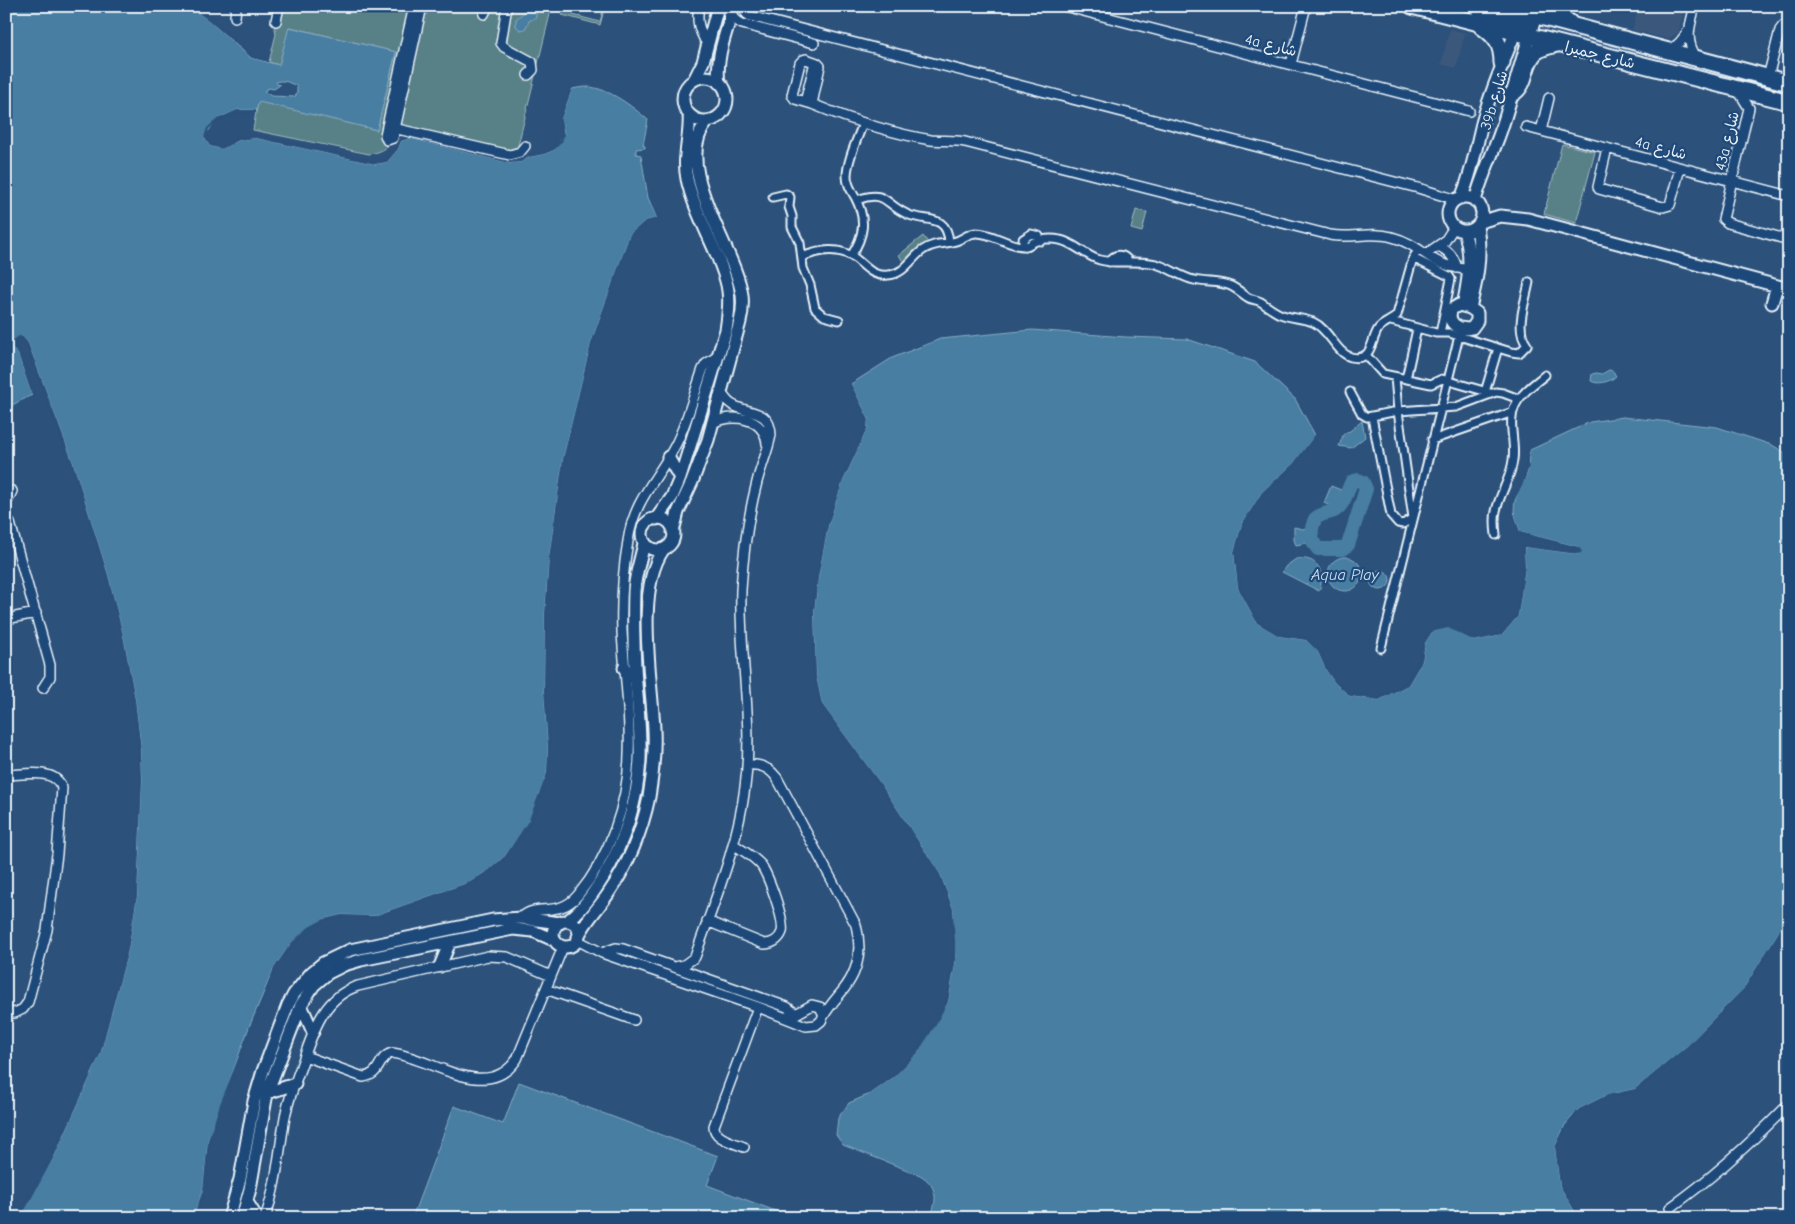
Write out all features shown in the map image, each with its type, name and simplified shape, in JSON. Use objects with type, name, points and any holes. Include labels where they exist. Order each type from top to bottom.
[{"type":"main road","name":"شارع جميرا","points":[[1412,6],[1478,24],[1528,20],[1578,27],[1789,83]]},
{"type":"main road","points":[[1451,6],[1528,20],[1602,41],[1620,38]]},
{"type":"main road","name":"شارع جميرا","points":[[1499,6],[1528,20],[1557,44],[1789,102]]},
{"type":"main road","points":[[1553,6],[1560,15],[1578,27]]},
{"type":"main road","points":[[1478,24],[1490,32],[1498,41],[1502,53],[1502,63]]},
{"type":"main road","points":[[1513,93],[1520,86],[1530,58],[1541,49],[1557,44]]},
{"type":"street","points":[[235,17],[236,6]]},
{"type":"street","points":[[276,21],[279,6]]},
{"type":"street","points":[[407,54],[414,6]]},
{"type":"street","points":[[422,6],[407,54],[390,127],[510,155],[520,152],[525,146]]},
{"type":"street","points":[[507,6],[501,43],[504,47],[532,62],[533,70],[528,75]]},
{"type":"street","points":[[699,6],[698,26],[707,44]]},
{"type":"street","points":[[305,1056],[363,1077],[375,1073],[385,1056],[392,1053],[461,1076],[477,1078],[498,1075],[509,1069],[518,1059],[551,976],[558,943],[554,930],[577,914],[602,879],[618,849],[634,798],[640,759],[634,591],[644,542],[642,535],[648,522],[656,519],[672,497],[680,478],[726,330],[729,305],[726,280],[692,196],[687,178],[685,157],[690,131],[689,114],[684,102],[684,96],[701,68],[718,6]]},
{"type":"street","points":[[724,6],[742,24],[814,43]]},
{"type":"street","points":[[742,6],[750,16],[1459,199],[1471,199],[1478,204],[1506,215],[1528,219],[1789,289]]},
{"type":"street","points":[[1291,64],[1306,6]]},
{"type":"street","points":[[1695,6],[1688,30],[1689,43],[1697,58]]},
{"type":"street","name":"4a شارع","points":[[1069,7],[1469,112]]},
{"type":"street","points":[[242,1218],[247,1202],[267,1093],[301,1005],[314,985],[344,965],[361,960],[513,929],[534,931],[558,943],[570,946],[578,939],[584,925],[608,895],[623,869],[639,833],[646,811],[652,780],[655,748],[649,672],[648,614],[652,575],[656,562],[663,550],[672,542],[678,512],[692,482],[712,423],[740,322],[743,301],[738,279],[703,191],[695,161],[700,133],[708,121],[720,115],[726,106],[727,96],[720,83],[718,72],[720,55],[732,12]]},
{"type":"street","name":"39b شارع","points":[[1459,199],[1468,180],[1484,115],[1502,63],[1528,20]]},
{"type":"street","name":"39b شارع","points":[[1478,204],[1480,184],[1498,140],[1513,93],[1528,20]]},
{"type":"street","points":[[1768,77],[1780,30],[1783,26],[1789,24]]},
{"type":"street","points":[[1664,49],[1670,49],[1675,46],[1688,30]]},
{"type":"street","points":[[812,61],[816,33]]},
{"type":"street","points":[[809,103],[820,69],[819,64],[804,60],[800,63],[793,92],[795,99],[863,123],[914,136],[965,142],[1336,236],[1360,234],[1385,235],[1403,240],[1441,263],[1470,270]]},
{"type":"street","points":[[694,80],[707,78],[720,83]]},
{"type":"street","name":"43a شارع","points":[[1736,89],[1749,108]]},
{"type":"street","points":[[1541,131],[1549,98]]},
{"type":"street","name":"43a شارع","points":[[1773,98],[1756,103],[1749,108],[1723,215],[1724,221],[1789,240]]},
{"type":"street","points":[[689,114],[698,120],[708,121]]},
{"type":"street","points":[[851,256],[860,239],[863,227],[857,200],[848,184],[848,172],[863,123]]},
{"type":"street","name":"4a شارع","points":[[1526,127],[1789,196]]},
{"type":"street","points":[[1607,148],[1598,186],[1599,189],[1666,207],[1671,203],[1680,168]]},
{"type":"street","points":[[773,197],[786,194],[790,197],[789,208],[792,216],[792,227],[800,243],[803,268],[810,285],[815,308],[824,316],[839,320]]},
{"type":"street","points":[[857,200],[868,196],[879,196],[888,200],[907,214],[938,221],[946,230],[949,242]]},
{"type":"street","points":[[1459,199],[1453,203],[1448,212],[1450,222],[1459,229],[1469,231],[1478,224],[1493,217],[1506,215]]},
{"type":"street","points":[[1467,307],[1479,271],[1478,224],[1482,212],[1478,204]]},
{"type":"street","points":[[1391,321],[1398,311],[1413,258],[1438,246],[1459,229]]},
{"type":"street","points":[[1459,229],[1469,250],[1470,270],[1467,307]]},
{"type":"street","points":[[802,257],[822,250],[840,251],[851,256],[873,273],[892,275],[904,269],[927,247],[960,240],[970,234],[980,233],[1023,246],[1042,240],[1056,239],[1068,242],[1093,258],[1109,262],[1157,264],[1194,280],[1230,286],[1248,298],[1258,300],[1281,314],[1318,325],[1346,355],[1353,358],[1366,355],[1374,344],[1376,332],[1385,323],[1391,321],[1417,329],[1440,333],[1460,332],[1472,328],[1477,321],[1476,313],[1467,307],[1455,307],[1450,313],[1451,322],[1460,332],[1515,354],[1527,344],[1521,330],[1529,282]]},
{"type":"street","points":[[1438,246],[1449,252],[1457,268]]},
{"type":"street","points":[[1413,258],[1449,276],[1451,279],[1440,333]]},
{"type":"street","points":[[1772,303],[1776,286]]},
{"type":"street","points":[[1406,380],[1417,329]]},
{"type":"street","points":[[1381,648],[1460,332]]},
{"type":"street","points":[[1488,393],[1498,348]]},
{"type":"street","points":[[1366,355],[1380,372],[1395,377],[1431,384],[1441,379],[1447,380],[1488,393],[1502,393],[1519,399]]},
{"type":"street","points":[[521,918],[532,911],[558,909],[574,900],[591,876],[610,839],[623,801],[629,757],[622,608],[625,563],[630,529],[642,497],[668,457],[683,428],[703,369],[718,356]]},
{"type":"street","points":[[1496,535],[1496,510],[1514,460],[1511,426],[1512,412],[1519,399],[1544,375]]},
{"type":"street","points":[[1395,377],[1413,518]]},
{"type":"street","points":[[702,977],[697,968],[695,957],[733,844],[742,808],[748,765],[748,727],[741,626],[742,590],[750,517],[757,482],[772,435],[765,418],[760,414],[731,404],[721,392]]},
{"type":"street","points":[[1350,392],[1362,414],[1367,417],[1398,411],[1456,407],[1488,393]]},
{"type":"street","points":[[1432,440],[1512,412]]},
{"type":"street","points":[[1372,416],[1391,515],[1398,523],[1403,524],[1413,518]]},
{"type":"street","points":[[712,423],[730,417],[755,423],[763,429],[768,447]]},
{"type":"street","points":[[668,457],[680,478]]},
{"type":"street","points":[[6,504],[12,490]]},
{"type":"street","points":[[6,518],[10,523],[9,528],[36,613],[51,669],[50,677],[44,688]]},
{"type":"street","points":[[656,519],[667,522],[673,532]]},
{"type":"street","points":[[644,542],[651,549],[663,550]]},
{"type":"street","points":[[6,619],[36,613]]},
{"type":"street","points":[[624,668],[636,681]]},
{"type":"street","points":[[578,939],[602,953],[809,1026],[819,1023],[836,998],[848,985],[857,964],[859,941],[856,925],[777,778],[768,768],[754,764],[748,765]]},
{"type":"street","points":[[6,775],[51,775],[58,780],[62,788],[57,854],[42,953],[26,1006],[19,1011],[11,1013],[6,1011]]},
{"type":"street","points":[[707,922],[764,944],[776,940],[781,933],[782,924],[767,876],[757,861],[733,844]]},
{"type":"street","points":[[229,1218],[240,1179],[254,1101],[263,1071],[288,1006],[294,994],[311,973],[329,960],[350,950],[492,920],[521,918],[563,922],[576,927],[578,939]]},
{"type":"street","points":[[440,966],[450,942]]},
{"type":"street","points":[[602,953],[616,948],[623,948],[787,1007],[796,1014]]},
{"type":"street","points":[[265,1218],[272,1196],[285,1117],[295,1084],[313,1032],[328,1007],[339,996],[351,988],[488,956],[507,957],[551,976]]},
{"type":"street","points":[[675,967],[684,965],[695,957]]},
{"type":"street","points":[[546,989],[634,1020]]},
{"type":"street","points":[[786,1017],[796,1014],[807,1007],[836,998]]},
{"type":"street","points":[[301,1005],[313,1032]]},
{"type":"street","points":[[814,1005],[822,1010],[823,1018]]},
{"type":"street","points":[[744,1147],[717,1135],[714,1131],[714,1126],[758,1007]]},
{"type":"street","points":[[267,1093],[295,1084]]},
{"type":"street","points":[[1670,1208],[1713,1176],[1753,1141],[1789,1104]]},
{"type":"street","points":[[247,1202],[257,1218]]},
{"type":"shaded area","points":[[1639,6],[1685,6],[1678,33],[1668,39],[1632,30]]},
{"type":"shaded area","points":[[1450,29],[1465,33],[1456,68],[1441,64]]},
{"type":"green space","points":[[282,6],[552,6],[516,154],[399,128],[385,149],[369,154],[253,130],[258,101],[377,130],[396,52],[290,27],[279,65],[269,62],[276,34],[274,24]]},
{"type":"green space","points":[[565,6],[574,6],[573,15],[600,22],[603,10],[586,6],[605,6],[600,25],[562,15]]},
{"type":"green space","points":[[1562,144],[1595,152],[1576,223],[1544,214]]},
{"type":"green space","points":[[1136,210],[1147,212],[1142,232],[1131,229]]},
{"type":"green space","points":[[923,236],[929,244],[905,265],[899,255]]},
{"type":"water","points":[[6,6],[189,6],[251,58],[279,65],[289,27],[396,52],[377,130],[259,102],[256,110],[237,110],[217,119],[204,137],[210,146],[222,149],[239,140],[256,138],[375,164],[387,162],[398,149],[401,141],[410,138],[509,163],[521,162],[529,157],[554,150],[564,134],[561,119],[572,89],[584,87],[596,88],[612,94],[648,120],[643,145],[645,148],[636,149],[636,154],[641,155],[648,198],[657,218],[645,221],[630,234],[591,343],[563,459],[549,558],[545,614],[544,691],[548,747],[547,773],[528,822],[505,856],[489,870],[470,882],[374,916],[341,915],[324,919],[291,943],[274,968],[249,1027],[208,1140],[203,1190],[193,1218],[19,1218],[54,1157],[100,1055],[128,950],[137,896],[142,781],[141,750],[135,699],[123,635],[108,575],[73,463],[28,343],[23,337],[13,340],[13,349],[18,354],[32,395],[6,408]],"holes":[[[285,81],[297,86],[295,97],[271,96],[264,91],[269,88],[274,89],[280,85],[276,82]]]},
{"type":"water","points":[[524,6],[536,6],[536,17],[529,21],[525,29],[520,30],[516,26],[516,19],[523,13]]},
{"type":"water","points":[[1032,330],[1126,337],[1187,339],[1255,362],[1295,399],[1315,435],[1293,464],[1262,492],[1242,524],[1234,552],[1238,588],[1257,623],[1279,636],[1306,640],[1318,652],[1326,670],[1335,683],[1350,696],[1379,700],[1408,685],[1422,661],[1425,643],[1432,632],[1448,627],[1474,641],[1502,635],[1518,616],[1525,567],[1524,547],[1578,554],[1579,547],[1520,532],[1514,503],[1525,480],[1530,450],[1590,422],[1623,417],[1717,427],[1772,445],[1789,455],[1789,912],[1744,988],[1687,1046],[1635,1089],[1607,1095],[1579,1109],[1565,1125],[1555,1147],[1560,1186],[1576,1213],[1584,1218],[929,1218],[934,1206],[935,1194],[926,1179],[843,1145],[836,1135],[838,1118],[849,1103],[870,1094],[895,1076],[917,1054],[948,1002],[955,964],[953,909],[940,874],[880,783],[822,704],[816,676],[814,612],[818,578],[828,526],[843,481],[867,429],[868,418],[851,384],[892,358],[940,339]]},
{"type":"water","points":[[1609,370],[1613,371],[1616,376],[1600,383],[1591,381],[1592,374],[1602,374]]},
{"type":"water","points":[[1362,421],[1365,437],[1351,448],[1339,446],[1344,433],[1350,431]]},
{"type":"water","points":[[1331,486],[1341,490],[1336,503],[1330,506],[1324,503]]},
{"type":"water","points":[[1312,525],[1311,535],[1314,545],[1306,543],[1296,545],[1294,527],[1303,529]]},
{"type":"water","name":"Aqua Play","points":[[1345,557],[1352,558],[1357,562],[1361,567],[1361,581],[1357,586],[1352,590],[1345,591],[1338,590],[1333,586],[1329,581],[1328,574],[1329,567],[1333,562],[1338,558]]},
{"type":"water","points":[[1296,559],[1310,560],[1318,567],[1321,572],[1319,591],[1282,572],[1286,566]]},
{"type":"water","points":[[1380,570],[1387,573],[1390,580],[1387,587],[1380,590],[1373,587],[1370,580],[1373,573]]},
{"type":"water","points":[[519,1082],[718,1156],[707,1185],[794,1218],[412,1218],[454,1106],[503,1124]]},
{"type":"pier","points":[[189,6],[195,6],[253,56],[269,59],[269,62],[252,58]]},
{"type":"pier","points":[[571,86],[576,86],[572,89],[561,119],[564,135],[562,142],[554,150],[529,157],[521,162],[509,163],[410,138],[401,141],[398,149],[387,162],[375,164],[256,138],[239,140],[222,149],[210,146],[204,137],[207,128],[217,119],[237,110],[256,110],[256,113],[238,113],[218,121],[209,129],[207,136],[211,144],[222,147],[239,137],[256,135],[375,162],[386,160],[396,148],[399,139],[410,135],[509,161],[521,160],[528,154],[543,152],[552,148],[560,140],[562,134],[558,118]]},
{"type":"pier","points":[[653,205],[660,219],[646,223],[632,235],[593,344],[565,460],[551,558],[547,614],[546,691],[550,747],[549,773],[531,822],[507,858],[471,884],[374,918],[341,917],[325,921],[293,945],[276,969],[222,1104],[210,1140],[206,1190],[196,1218],[193,1218],[203,1190],[208,1140],[220,1104],[274,968],[291,943],[309,927],[324,919],[341,915],[374,916],[470,882],[489,870],[505,856],[528,821],[547,773],[548,747],[544,691],[545,614],[549,558],[563,459],[591,343],[630,234],[645,221],[657,218]]},
{"type":"pier","points":[[19,336],[23,337],[28,343],[73,463],[108,575],[123,635],[135,699],[141,750],[142,781],[137,896],[128,950],[100,1055],[54,1157],[25,1210],[19,1218],[16,1218],[51,1156],[98,1054],[126,950],[135,896],[140,781],[132,699],[121,635],[106,575],[71,464],[26,344],[20,339],[14,344],[20,353],[34,395],[33,398],[18,354],[11,344]]},
{"type":"pier","points":[[850,382],[868,418],[867,429],[843,481],[828,526],[818,578],[814,612],[816,676],[822,704],[880,783],[940,874],[953,909],[955,940],[955,964],[948,1002],[935,1026],[917,1054],[895,1076],[870,1094],[860,1096],[869,1092],[894,1074],[915,1052],[933,1025],[946,1002],[952,964],[953,940],[950,909],[938,876],[878,784],[820,706],[814,676],[811,612],[815,577],[833,501],[865,428],[866,418],[849,386]]},
{"type":"pier","points":[[1317,432],[1317,436],[1295,466],[1264,494],[1244,525],[1237,552],[1240,587],[1259,621],[1280,633],[1308,638],[1321,650],[1328,669],[1337,682],[1351,693],[1378,698],[1406,683],[1419,660],[1423,642],[1431,630],[1448,625],[1474,638],[1500,633],[1516,615],[1523,545],[1578,551],[1518,533],[1511,511],[1512,500],[1521,483],[1529,448],[1527,459],[1529,467],[1514,501],[1513,510],[1520,532],[1579,547],[1582,552],[1578,554],[1524,547],[1525,567],[1518,616],[1502,635],[1474,641],[1448,628],[1432,632],[1425,643],[1422,661],[1408,685],[1379,700],[1350,696],[1335,683],[1326,670],[1318,652],[1306,640],[1279,636],[1257,623],[1238,588],[1234,552],[1242,524],[1262,492],[1293,464]]},
{"type":"pier","points":[[1789,912],[1789,917],[1780,934],[1746,990],[1688,1047],[1637,1091],[1608,1097],[1581,1111],[1567,1127],[1557,1147],[1562,1185],[1577,1211],[1587,1218],[1576,1213],[1560,1186],[1555,1147],[1565,1126],[1579,1109],[1607,1095],[1635,1089],[1687,1046],[1744,988]]},
{"type":"waterway","points":[[1358,480],[1363,482],[1366,489],[1348,545],[1342,549],[1318,549],[1313,542],[1312,535],[1315,519],[1337,509],[1351,483],[1358,480]]}]
